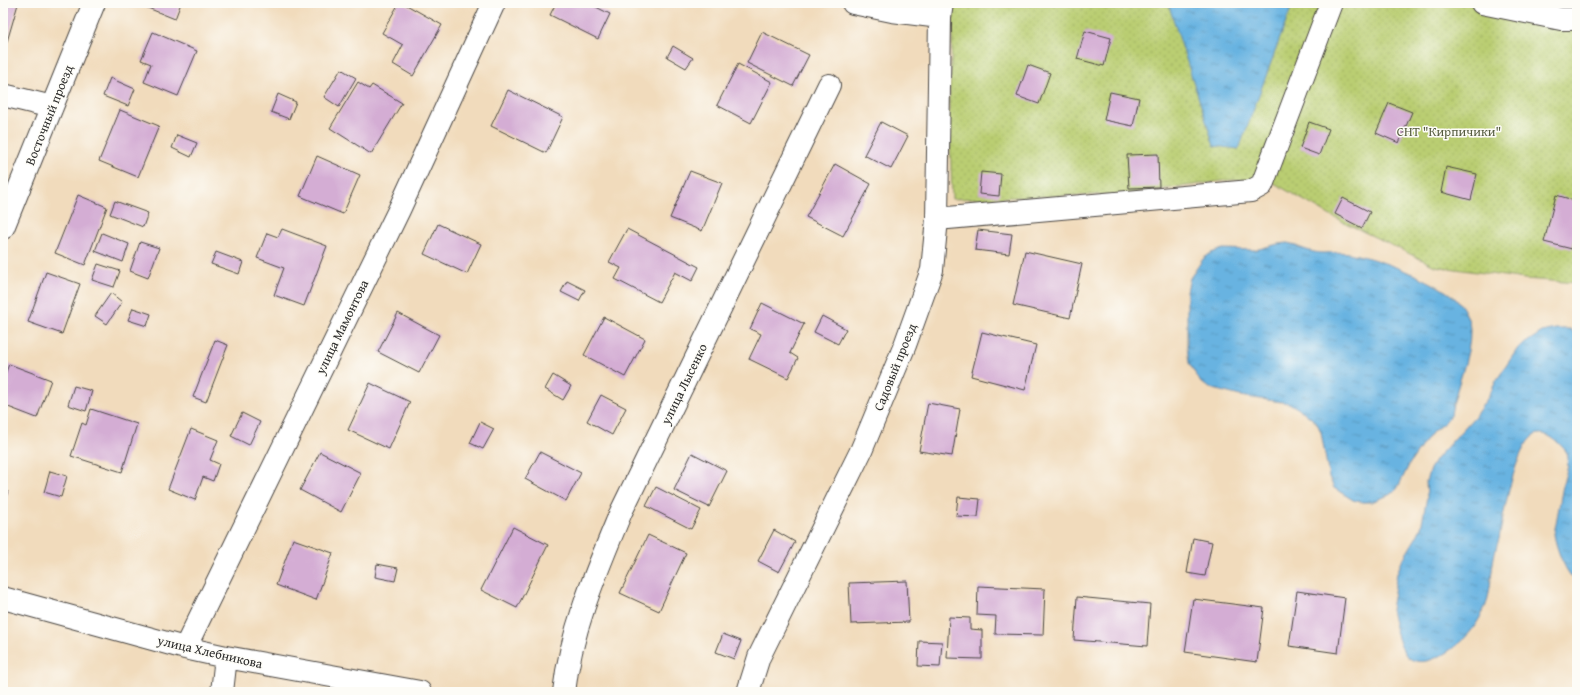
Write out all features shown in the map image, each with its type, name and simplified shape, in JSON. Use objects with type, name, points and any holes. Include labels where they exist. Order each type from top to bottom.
[{"type":"street","name":"Восточный проезд","points":[[3,228],[94,3]]},
{"type":"street","name":"улица Мамонтова","points":[[185,648],[399,210],[494,3]]},
{"type":"street","points":[[853,3],[892,12],[941,10]]},
{"type":"street","points":[[937,219],[1251,191],[1262,185],[1331,3]]},
{"type":"street","points":[[1482,3],[1561,19],[1577,19]]},
{"type":"street","name":"Садовый проезд","points":[[748,692],[759,657],[861,451],[905,345],[932,270],[937,219],[941,10]]},
{"type":"street","name":"улица Лысенко","points":[[564,692],[566,671],[576,629],[621,512],[829,85]]},
{"type":"street","points":[[3,95],[52,107]]},
{"type":"street","name":"улица Хлебникова","points":[[3,598],[185,648],[226,657],[420,692]]},
{"type":"street","points":[[222,692],[226,657]]},
{"type":"green space","name":"СНТ \"Кирпичики\"","points":[[954,3],[1577,3],[1577,283],[1525,279],[1435,266],[1329,215],[1274,183],[1230,180],[1128,194],[952,199],[949,105]]},
{"type":"water","points":[[1168,3],[1293,3],[1239,149],[1214,146]]},
{"type":"water","points":[[1288,243],[1314,252],[1338,252],[1364,257],[1408,272],[1438,286],[1458,301],[1468,319],[1470,327],[1470,341],[1451,414],[1445,422],[1430,434],[1410,463],[1397,489],[1389,495],[1371,502],[1353,500],[1334,488],[1329,477],[1321,432],[1317,423],[1304,412],[1289,403],[1240,396],[1210,388],[1201,383],[1189,363],[1187,347],[1187,291],[1190,278],[1203,259],[1211,253],[1223,249],[1255,250]]},
{"type":"water","points":[[1556,329],[1570,329],[1577,335],[1577,582],[1565,567],[1554,534],[1568,466],[1566,451],[1552,438],[1544,434],[1535,435],[1528,441],[1522,452],[1511,482],[1499,539],[1494,555],[1488,599],[1479,619],[1466,637],[1443,655],[1425,661],[1416,661],[1409,658],[1402,649],[1395,629],[1391,610],[1397,573],[1402,561],[1421,528],[1427,497],[1426,481],[1430,469],[1436,459],[1475,416],[1518,348],[1542,332]]},
{"type":"building","points":[[3,3],[18,4],[6,45],[3,44]]},
{"type":"building","points":[[144,3],[181,3],[175,19],[143,6]]},
{"type":"building","points":[[399,3],[403,3],[442,25],[413,76],[393,64],[403,45],[382,33]]},
{"type":"building","points":[[556,3],[588,3],[610,14],[598,39],[550,15]]},
{"type":"building","points":[[1085,31],[1111,38],[1104,66],[1077,59]]},
{"type":"building","points":[[153,32],[197,51],[178,96],[144,82],[151,64],[141,60]]},
{"type":"building","points":[[762,32],[809,55],[793,86],[747,63]]},
{"type":"building","points":[[673,46],[693,58],[686,68],[667,57]]},
{"type":"building","points":[[738,64],[772,82],[751,123],[717,105]]},
{"type":"building","points":[[1028,65],[1050,73],[1039,104],[1017,96]]},
{"type":"building","points":[[341,69],[356,78],[339,107],[324,97]]},
{"type":"building","points":[[110,78],[135,89],[128,106],[103,96]]},
{"type":"building","points":[[358,82],[369,89],[372,85],[402,103],[371,154],[330,128]]},
{"type":"building","points":[[508,90],[563,117],[546,153],[491,126]]},
{"type":"building","points":[[1110,92],[1139,98],[1133,126],[1104,120]]},
{"type":"building","points":[[278,94],[296,102],[289,119],[271,112]]},
{"type":"building","points":[[1389,103],[1412,112],[1399,143],[1376,133]]},
{"type":"building","points":[[120,110],[159,126],[138,177],[99,161]]},
{"type":"building","points":[[881,122],[908,136],[891,169],[864,155]]},
{"type":"building","points":[[1309,122],[1329,129],[1319,155],[1300,148]]},
{"type":"building","points":[[177,135],[197,143],[191,157],[172,148]]},
{"type":"building","points":[[1158,154],[1159,187],[1129,188],[1127,155]]},
{"type":"building","points":[[317,156],[360,175],[343,214],[300,196]]},
{"type":"building","points":[[835,164],[871,184],[843,236],[806,217]]},
{"type":"building","points":[[1446,167],[1477,174],[1471,200],[1441,192]]},
{"type":"building","points":[[690,171],[722,183],[702,231],[670,218]]},
{"type":"building","points":[[981,172],[1001,174],[999,196],[979,194]]},
{"type":"building","points":[[78,195],[107,207],[85,265],[55,253]]},
{"type":"building","points":[[1556,195],[1577,201],[1577,228],[1572,249],[1544,242]]},
{"type":"building","points":[[1343,198],[1370,212],[1362,228],[1335,214]]},
{"type":"building","points":[[115,201],[148,213],[143,227],[110,214]]},
{"type":"building","points":[[438,224],[481,244],[467,274],[424,254]]},
{"type":"building","points":[[282,229],[327,246],[304,306],[274,295],[284,268],[257,258],[267,233],[278,237]]},
{"type":"building","points":[[627,229],[699,267],[692,281],[675,272],[659,302],[615,279],[621,268],[609,262]]},
{"type":"building","points":[[978,230],[1012,234],[1009,254],[975,250]]},
{"type":"building","points":[[102,233],[129,244],[123,262],[95,251]]},
{"type":"building","points":[[140,242],[159,248],[148,278],[130,271]]},
{"type":"building","points":[[1025,251],[1082,264],[1070,318],[1013,305]]},
{"type":"building","points":[[216,252],[243,262],[239,274],[211,264]]},
{"type":"building","points":[[98,264],[120,271],[114,287],[92,280]]},
{"type":"building","points":[[46,272],[80,284],[62,334],[28,322]]},
{"type":"building","points":[[567,281],[585,290],[579,301],[561,292]]},
{"type":"building","points":[[111,293],[122,302],[107,324],[95,316]]},
{"type":"building","points":[[762,303],[804,324],[790,353],[798,358],[788,378],[749,359],[761,334],[750,329]]},
{"type":"building","points":[[133,308],[151,314],[147,326],[128,320]]},
{"type":"building","points":[[398,313],[439,335],[419,373],[378,352]]},
{"type":"building","points":[[822,316],[846,329],[838,344],[814,332]]},
{"type":"building","points":[[604,317],[645,339],[625,377],[584,355]]},
{"type":"building","points":[[982,332],[1036,345],[1025,390],[971,376]]},
{"type":"building","points":[[215,340],[228,345],[206,402],[193,397]]},
{"type":"building","points":[[9,364],[51,380],[37,418],[3,405],[3,380]]},
{"type":"building","points":[[553,375],[571,386],[563,400],[545,389]]},
{"type":"building","points":[[370,383],[410,402],[389,449],[348,430]]},
{"type":"building","points":[[74,386],[92,391],[86,411],[68,405]]},
{"type":"building","points":[[601,395],[626,408],[612,435],[587,421]]},
{"type":"building","points":[[928,403],[960,409],[952,456],[919,451]]},
{"type":"building","points":[[91,409],[137,424],[122,472],[71,456],[82,423],[86,425]]},
{"type":"building","points":[[242,413],[260,422],[249,445],[231,436]]},
{"type":"building","points":[[480,422],[494,429],[483,449],[470,443]]},
{"type":"building","points":[[191,429],[218,440],[210,460],[219,464],[213,481],[203,477],[195,500],[168,489]]},
{"type":"building","points":[[320,452],[361,473],[341,512],[300,490]]},
{"type":"building","points":[[540,452],[581,473],[566,501],[525,479]]},
{"type":"building","points":[[692,453],[727,471],[709,507],[674,490]]},
{"type":"building","points":[[50,471],[67,476],[61,497],[44,492]]},
{"type":"building","points":[[656,487],[701,510],[691,529],[646,506]]},
{"type":"building","points":[[3,489],[8,491],[3,507]]},
{"type":"building","points":[[958,497],[980,499],[978,517],[956,516]]},
{"type":"building","points":[[513,527],[548,545],[517,608],[481,590]]},
{"type":"building","points":[[774,530],[795,542],[779,572],[758,561]]},
{"type":"building","points":[[648,535],[686,553],[659,611],[620,593]]},
{"type":"building","points":[[1193,538],[1212,542],[1205,576],[1187,573]]},
{"type":"building","points":[[293,539],[333,553],[316,600],[276,585]]},
{"type":"building","points":[[377,564],[398,568],[395,581],[375,577]]},
{"type":"building","points":[[907,581],[909,622],[851,624],[849,583]]},
{"type":"building","points":[[978,586],[1045,589],[1043,635],[995,634],[996,616],[977,615]]},
{"type":"building","points":[[1297,591],[1345,598],[1338,653],[1289,646]]},
{"type":"building","points":[[1077,597],[1150,604],[1147,646],[1074,640]]},
{"type":"building","points":[[1193,599],[1264,608],[1257,662],[1185,652]]},
{"type":"building","points":[[949,617],[970,618],[970,629],[982,630],[982,659],[947,658]]},
{"type":"building","points":[[723,634],[741,641],[734,659],[716,652]]},
{"type":"building","points":[[919,641],[942,642],[940,667],[918,666]]}]
